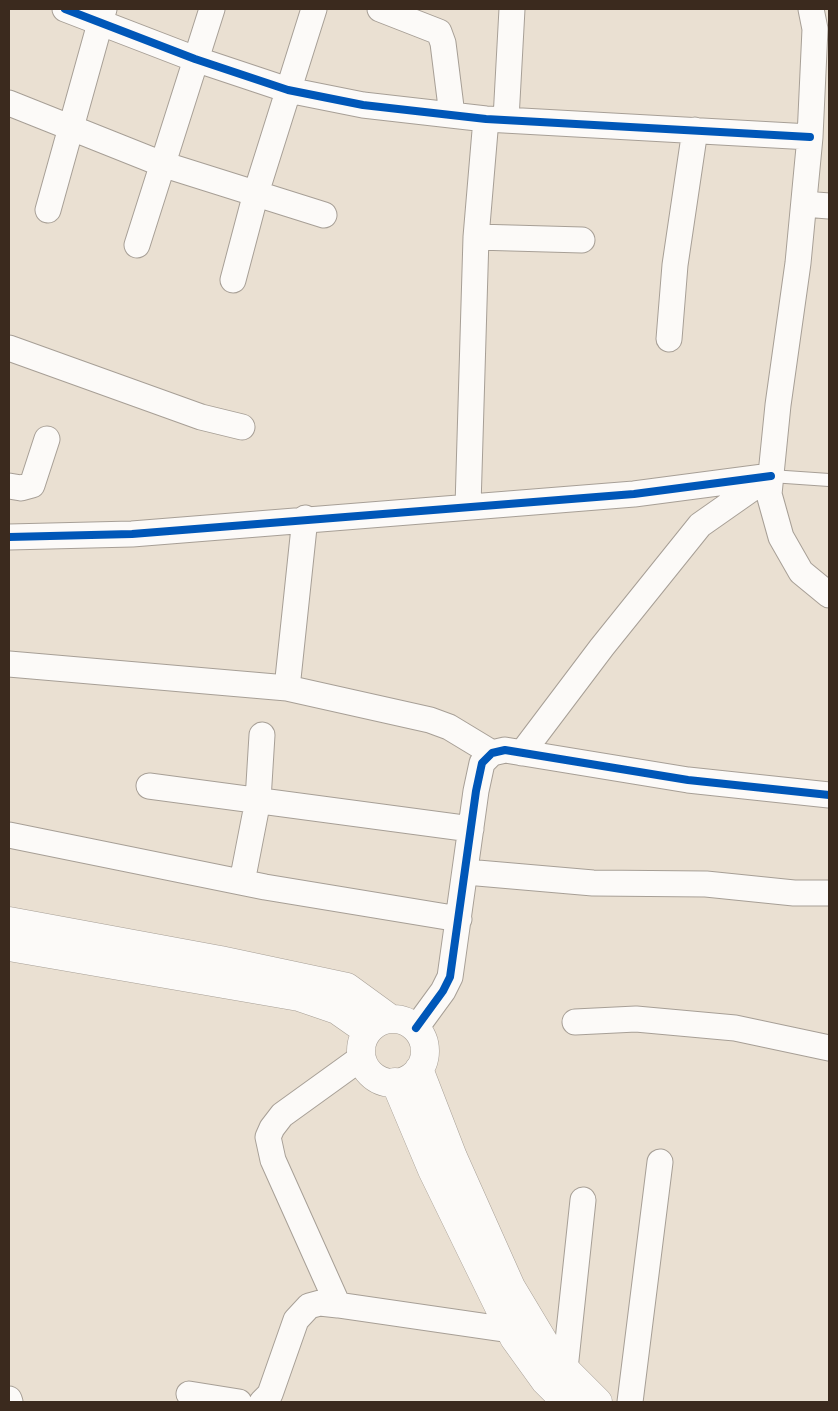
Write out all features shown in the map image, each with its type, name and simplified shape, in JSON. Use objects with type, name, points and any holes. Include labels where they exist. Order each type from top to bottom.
[{"type":"street","points":[[64,9],[102,15],[196,59],[288,90],[363,106],[496,119],[810,137]]},
{"type":"street","points":[[137,245],[212,9]]},
{"type":"street","points":[[233,280],[256,193],[314,9]]},
{"type":"street","points":[[384,9],[438,32],[443,43],[452,115]]},
{"type":"street","points":[[468,506],[476,237],[512,9]]},
{"type":"street","points":[[48,210],[102,15]]},
{"type":"street","points":[[818,19],[804,204],[769,494],[781,537],[801,572],[829,595]]},
{"type":"street","points":[[9,103],[162,164],[324,215]]},
{"type":"street","points":[[670,339],[674,265],[695,130]]},
{"type":"street","points":[[804,204],[829,206]]},
{"type":"street","points":[[476,237],[582,240]]},
{"type":"street","points":[[9,348],[201,417],[242,427]]},
{"type":"street","points":[[9,486],[22,488],[32,485],[47,439]]},
{"type":"street","points":[[9,537],[132,534],[305,518],[634,494],[771,476]]},
{"type":"street","points":[[522,753],[602,647],[700,525],[771,476]]},
{"type":"street","points":[[287,688],[305,518]]},
{"type":"street","points":[[9,664],[287,688],[430,720],[448,727],[492,753]]},
{"type":"street","points":[[242,882],[258,800],[262,735]]},
{"type":"street","points":[[9,921],[220,960],[347,987],[404,1024],[424,1042],[425,1052],[419,1069],[409,1078],[395,1082],[388,1083],[374,1077],[363,1065],[361,1044],[367,1031],[381,1021],[404,1024],[443,991],[450,977],[482,763],[492,753],[505,750],[688,780],[829,794]]},
{"type":"street","points":[[149,786],[471,829]]},
{"type":"street","points":[[9,835],[242,882],[459,919]]},
{"type":"street","points":[[466,872],[593,883],[706,884],[794,893],[829,893]]},
{"type":"street","points":[[9,947],[299,997],[337,1010],[367,1031]]},
{"type":"street","points":[[575,1022],[636,1019],[735,1028],[829,1048]]},
{"type":"street","points":[[338,1305],[273,1160],[268,1137],[282,1115],[361,1058]]},
{"type":"street","points":[[419,1069],[452,1157],[511,1287],[553,1357],[598,1402]]},
{"type":"street","points":[[395,1082],[432,1170],[510,1330],[545,1381],[566,1402]]},
{"type":"street","points":[[630,1402],[660,1162]]},
{"type":"street","points":[[564,1368],[582,1200]]},
{"type":"street","points":[[262,1402],[270,1394],[296,1320],[309,1306],[320,1303],[338,1305],[510,1330]]},
{"type":"street","points":[[189,1394],[239,1402]]},
{"type":"lane","points":[[771,476],[829,480]]},
{"type":"cycle path","points":[[65,9],[195,59],[288,90],[363,105],[486,119],[810,137]]},
{"type":"cycle path","points":[[9,537],[132,534],[634,494],[771,476]]},
{"type":"cycle path","points":[[416,1028],[443,991],[450,977],[476,791],[482,763],[492,753],[505,750],[688,780],[829,795]]}]
